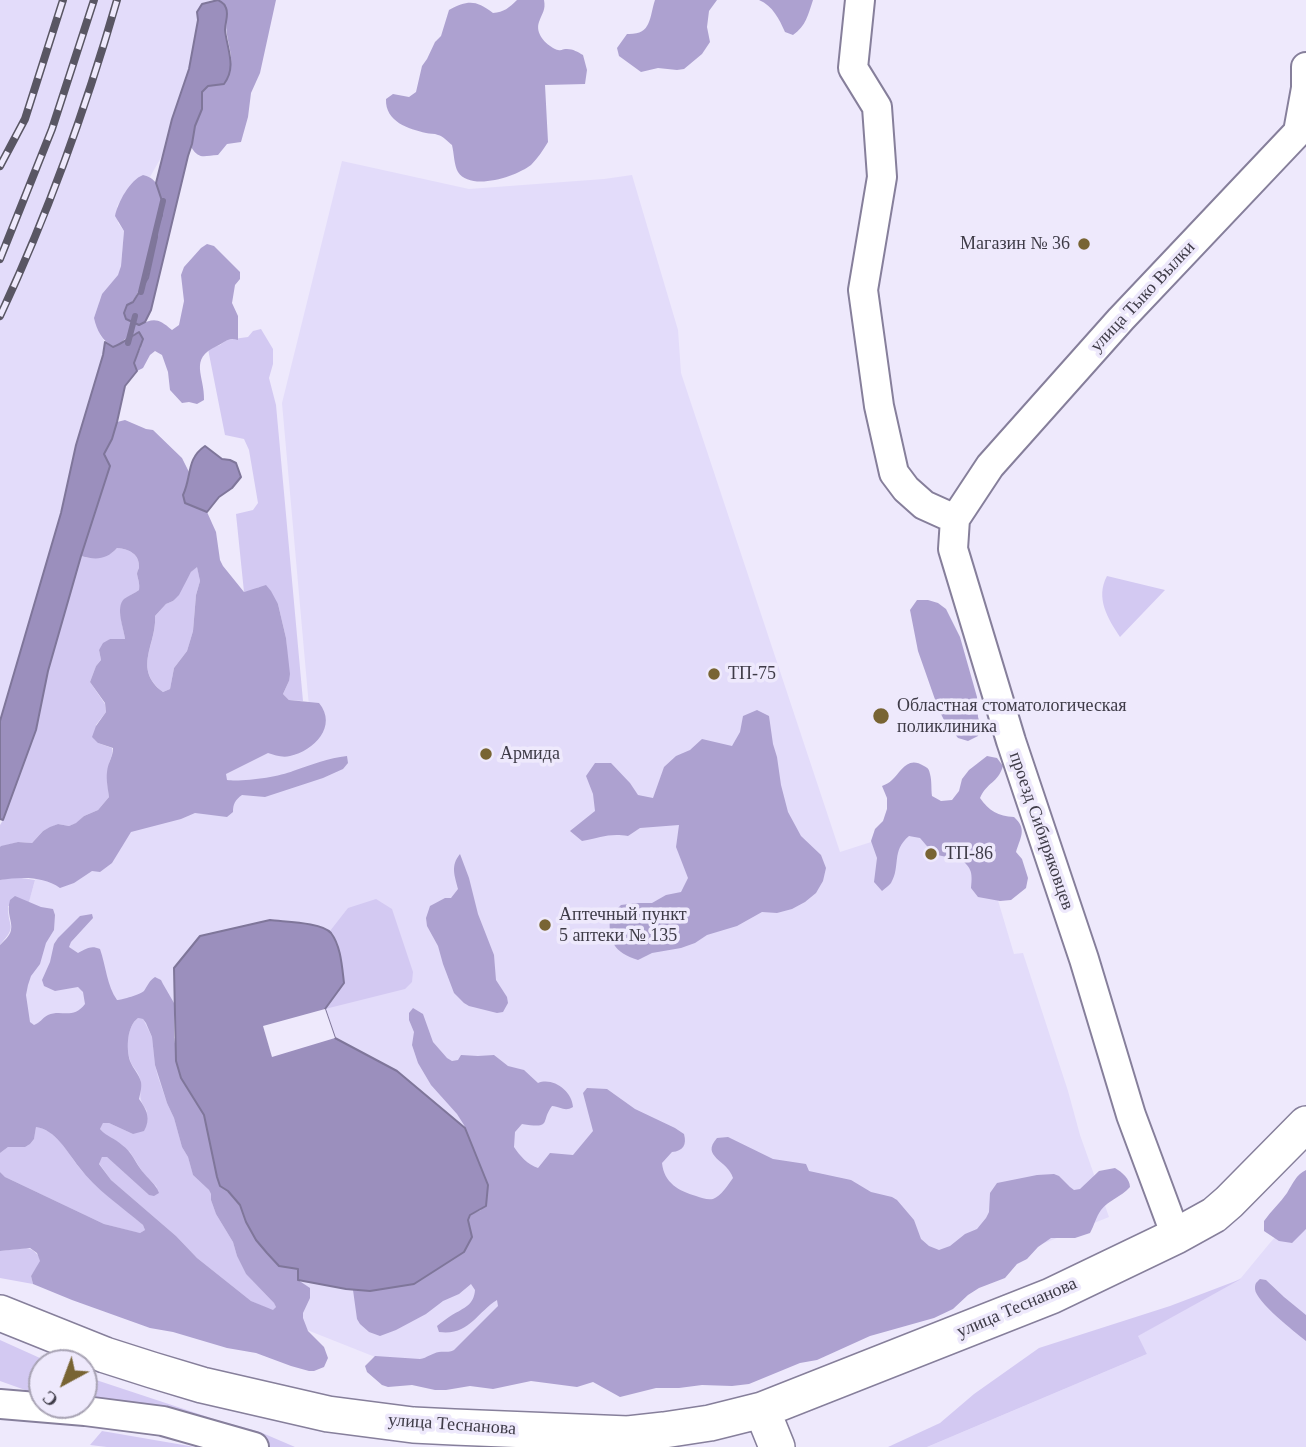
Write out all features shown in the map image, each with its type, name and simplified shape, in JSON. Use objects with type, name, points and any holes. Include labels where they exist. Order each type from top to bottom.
[{"type":"main road","name":"улица Теснанова","points":[[0,1313],[105,1355],[152,1370],[202,1385],[328,1414],[413,1425],[627,1441],[762,1410],[1051,1296],[1176,1236],[1213,1215],[1306,1124]]},
{"type":"main road","points":[[762,1410],[777,1447]]},
{"type":"street","points":[[860,0],[853,68],[877,107],[882,177],[863,290],[879,406],[894,473],[906,489],[924,505],[955,519]]},
{"type":"street","name":"улица Тыко Вылки","points":[[955,519],[990,466],[1121,319],[1302,136],[1306,67]]},
{"type":"street","name":"проезд Сибиряковцев","points":[[955,519],[953,549],[1010,741],[1084,959],[1131,1115],[1176,1236]]},
{"type":"street","points":[[0,1404],[163,1421],[254,1447]]},
{"type":"shaded area","points":[[0,0],[212,0],[202,4],[197,12],[198,20],[189,69],[163,154],[150,177],[143,175],[126,192],[117,206],[118,223],[124,231],[121,266],[119,274],[102,294],[99,302],[100,335],[105,342],[103,354],[76,445],[61,513],[0,721]]},
{"type":"shaded area","points":[[218,0],[276,0],[241,142],[227,144],[218,155],[203,156],[191,147],[202,109],[202,92],[208,86],[216,86],[228,73],[231,63],[226,30],[227,17]]},
{"type":"shaded area","points":[[218,0],[224,4],[227,11],[225,30],[230,71],[224,84],[208,86],[202,92],[202,109],[195,126],[151,310],[145,322],[139,325],[126,319],[124,313],[148,278],[162,215],[162,201],[156,183],[172,119],[189,69],[198,20],[197,12],[202,4]]},
{"type":"shaded area","points":[[517,0],[544,0],[538,26],[540,34],[544,41],[555,49],[571,50],[583,55],[587,70],[585,84],[545,85],[548,142],[531,165],[516,174],[494,180],[473,181],[458,172],[452,145],[440,136],[399,123],[389,113],[386,99],[393,94],[409,97],[416,92],[422,66],[441,36],[449,10],[472,3],[493,13],[506,9]]},
{"type":"shaded area","points":[[655,0],[717,0],[709,11],[707,27],[710,42],[702,54],[684,69],[658,68],[641,72],[619,56],[617,48],[627,34],[641,32],[648,24]]},
{"type":"shaded area","points":[[759,0],[813,0],[804,24],[793,35],[785,32],[772,9]]},
{"type":"shaded area","points":[[342,161],[469,189],[632,175],[678,330],[681,373],[840,852],[971,810],[1014,954],[1023,953],[1080,1135],[1109,1217],[789,1346],[408,1370],[191,1284],[0,1215],[0,1000],[39,867],[311,729],[282,403]],"holes":[[[174,968],[325,1009],[335,1038],[174,1038]]]},
{"type":"shaded area","points":[[143,175],[159,187],[161,209],[147,277],[127,306],[139,325],[156,320],[172,330],[179,325],[184,301],[181,275],[184,267],[207,244],[214,246],[240,272],[232,303],[238,316],[238,340],[227,340],[203,357],[200,369],[204,400],[197,404],[182,403],[170,390],[162,355],[155,351],[143,368],[137,371],[134,363],[141,347],[125,339],[113,347],[100,335],[94,318],[102,294],[118,275],[121,266],[124,231],[115,216],[117,210],[129,186]]},
{"type":"shaded area","points":[[261,329],[273,349],[269,378],[276,405],[303,701],[289,700],[283,694],[289,681],[286,638],[278,604],[259,587],[244,592],[236,514],[253,510],[258,503],[249,450],[244,439],[225,435],[208,349],[226,340],[248,337],[253,331]]},
{"type":"shaded area","points":[[139,332],[143,339],[134,363],[137,371],[125,386],[112,439],[104,454],[110,466],[48,671],[36,730],[3,820],[0,819],[0,721],[61,513],[76,445],[105,342],[113,347]]},
{"type":"shaded area","points":[[125,420],[153,430],[182,458],[189,472],[183,495],[185,503],[207,512],[216,532],[223,566],[244,592],[266,585],[278,604],[286,638],[290,674],[283,694],[289,700],[319,703],[324,712],[325,729],[307,749],[287,757],[268,753],[226,774],[227,780],[251,780],[279,775],[347,756],[348,763],[343,769],[323,778],[265,797],[242,795],[235,802],[233,812],[227,817],[195,813],[131,832],[112,863],[100,872],[92,871],[74,883],[60,888],[32,878],[0,880],[1,846],[18,842],[32,843],[50,827],[58,824],[69,826],[98,810],[109,797],[107,772],[113,748],[98,743],[92,737],[106,712],[105,703],[90,682],[101,660],[99,650],[103,643],[110,639],[125,639],[120,608],[124,599],[139,590],[139,563],[133,553],[117,548],[100,558],[81,556],[110,466],[104,454],[117,422]],"holes":[[[197,567],[200,581],[193,631],[187,651],[174,668],[170,689],[163,692],[154,683],[147,665],[155,616],[179,595],[191,572]]]},
{"type":"shaded area","points":[[205,446],[222,459],[236,463],[241,477],[207,512],[185,503],[183,495],[192,462]]},
{"type":"shaded area","points":[[117,548],[129,551],[138,559],[139,590],[122,604],[125,639],[110,639],[99,650],[101,660],[90,682],[105,704],[106,712],[96,725],[98,743],[112,748],[107,781],[109,797],[98,810],[84,816],[77,823],[69,826],[58,824],[43,831],[32,843],[18,842],[0,847],[0,825],[36,730],[48,671],[81,556],[100,557]]},
{"type":"shaded area","points":[[197,566],[200,581],[193,631],[187,651],[174,668],[170,689],[163,692],[154,683],[147,665],[155,616],[166,604],[173,601]]},
{"type":"shaded area","points":[[1107,576],[1165,590],[1120,637],[1104,608],[1102,592]]},
{"type":"shaded area","points":[[917,600],[938,603],[946,609],[960,637],[977,697],[981,727],[978,736],[968,741],[958,738],[938,708],[918,651],[910,610]]},
{"type":"shaded area","points":[[757,710],[769,716],[788,812],[801,836],[821,855],[826,868],[823,881],[816,893],[792,909],[777,913],[762,912],[737,926],[707,935],[695,943],[652,953],[638,960],[623,953],[614,945],[610,933],[610,916],[621,905],[652,903],[666,895],[681,892],[688,878],[676,847],[679,825],[640,828],[628,836],[610,835],[582,841],[570,831],[595,811],[593,794],[586,776],[595,763],[611,763],[638,795],[653,798],[664,767],[676,756],[690,750],[702,739],[732,746],[740,732],[743,716]]},
{"type":"shaded area","points":[[987,756],[997,758],[1003,766],[980,798],[990,809],[1014,817],[1021,825],[1022,833],[1016,852],[1022,859],[1028,878],[1026,888],[1011,900],[978,897],[971,888],[970,870],[958,857],[936,854],[920,838],[909,836],[900,847],[894,877],[882,891],[874,882],[877,858],[871,841],[887,809],[887,798],[882,786],[909,763],[918,763],[929,771],[932,796],[941,801],[952,800],[969,770]]},
{"type":"shaded area","points":[[460,854],[494,955],[496,980],[507,997],[508,1003],[503,1012],[469,1006],[454,993],[438,946],[427,926],[426,918],[430,906],[445,898],[451,898],[458,889],[454,867]]},
{"type":"shaded area","points":[[15,877],[35,880],[29,902],[8,906],[11,927],[0,945],[0,880]]},
{"type":"shaded area","points":[[15,896],[53,909],[55,915],[54,930],[46,943],[40,964],[31,976],[26,995],[30,1022],[34,1025],[53,1013],[76,1012],[85,1004],[83,992],[78,987],[55,991],[44,986],[42,980],[54,944],[80,916],[92,914],[93,918],[69,947],[78,953],[91,947],[100,949],[117,1000],[144,991],[155,977],[161,980],[174,1003],[174,1038],[181,1078],[204,1115],[228,1191],[240,1205],[256,1240],[279,1266],[299,1269],[298,1280],[310,1288],[310,1298],[303,1318],[308,1331],[324,1347],[328,1358],[324,1367],[309,1371],[256,1353],[150,1328],[33,1284],[31,1276],[40,1261],[37,1253],[30,1248],[0,1251],[0,1172],[5,1177],[104,1224],[140,1233],[145,1230],[143,1225],[93,1183],[49,1132],[36,1127],[34,1139],[30,1144],[25,1147],[8,1147],[0,1153],[0,945],[11,930],[10,900]],"holes":[[[138,1018],[143,1019],[152,1037],[155,1065],[193,1175],[209,1190],[216,1214],[233,1242],[246,1274],[274,1303],[276,1307],[273,1310],[251,1301],[197,1258],[176,1236],[111,1180],[99,1164],[102,1157],[107,1157],[149,1195],[159,1193],[128,1151],[100,1129],[103,1123],[109,1123],[133,1134],[144,1131],[146,1127],[147,1115],[139,1099],[141,1082],[130,1061],[128,1050],[132,1026]]]},
{"type":"shaded area","points":[[376,899],[392,909],[413,972],[412,982],[405,989],[325,1009],[344,983],[337,945],[330,931],[348,908]]},
{"type":"shaded area","points":[[270,920],[311,925],[331,933],[339,950],[344,983],[325,1009],[335,1038],[397,1071],[465,1128],[488,1185],[486,1206],[470,1215],[468,1220],[472,1237],[464,1252],[414,1284],[370,1291],[298,1280],[298,1269],[279,1266],[256,1240],[240,1205],[220,1186],[204,1115],[181,1078],[176,1061],[174,968],[200,936]]},
{"type":"shaded area","points":[[413,1008],[423,1014],[433,1042],[452,1061],[458,1060],[461,1055],[494,1055],[508,1066],[524,1070],[538,1083],[550,1082],[561,1087],[569,1096],[573,1107],[565,1109],[552,1106],[542,1125],[522,1124],[515,1132],[514,1147],[524,1159],[538,1168],[550,1153],[573,1155],[593,1131],[583,1093],[587,1088],[607,1089],[635,1109],[684,1134],[683,1147],[672,1152],[662,1163],[669,1181],[684,1192],[711,1199],[724,1190],[733,1178],[712,1150],[717,1138],[728,1137],[773,1159],[806,1164],[809,1171],[851,1180],[871,1192],[892,1197],[914,1220],[921,1239],[939,1250],[977,1229],[989,1212],[990,1193],[997,1183],[1054,1174],[1074,1190],[1080,1189],[1099,1171],[1115,1168],[1129,1181],[1130,1187],[1101,1210],[1090,1233],[1075,1238],[1051,1238],[1027,1259],[1017,1264],[1005,1278],[979,1288],[953,1309],[934,1318],[870,1336],[817,1360],[800,1363],[749,1384],[656,1388],[620,1397],[593,1382],[577,1387],[531,1381],[493,1389],[470,1386],[446,1390],[412,1385],[388,1387],[367,1372],[365,1366],[375,1356],[420,1359],[452,1351],[498,1306],[497,1300],[458,1331],[439,1332],[437,1326],[470,1303],[475,1290],[471,1284],[426,1314],[380,1336],[369,1332],[357,1319],[353,1290],[370,1291],[414,1284],[464,1252],[472,1237],[468,1220],[470,1215],[481,1210],[488,1185],[464,1125],[431,1085],[418,1063],[412,1045],[414,1032],[409,1020],[409,1013]]},
{"type":"shaded area","points":[[138,1018],[143,1019],[152,1037],[158,1077],[193,1175],[209,1190],[216,1214],[233,1242],[246,1274],[274,1303],[276,1307],[273,1311],[251,1301],[197,1258],[176,1236],[111,1180],[99,1163],[102,1157],[107,1157],[149,1195],[157,1187],[144,1174],[130,1152],[100,1129],[103,1123],[109,1123],[133,1134],[147,1111],[141,1097],[139,1076],[131,1063],[128,1049],[128,1038]]},
{"type":"shaded area","points":[[36,1127],[57,1138],[89,1179],[143,1225],[145,1230],[140,1233],[104,1224],[5,1177],[0,1172],[0,1153],[8,1147],[24,1147],[30,1144],[34,1139]]},
{"type":"shaded area","points":[[1306,1170],[1306,1229],[1292,1243],[1279,1241],[1264,1231],[1264,1221],[1297,1177]]},
{"type":"shaded area","points":[[1306,1203],[1306,1447],[927,1447],[1147,1354],[1137,1336],[1241,1278]]},
{"type":"shaded area","points":[[26,1248],[35,1252],[41,1262],[31,1276],[33,1284],[0,1278],[0,1251]]},
{"type":"shaded area","points":[[1241,1279],[1138,1336],[1147,1354],[927,1447],[888,1447],[940,1423],[974,1394],[1039,1348],[1170,1306]]},
{"type":"shaded area","points":[[1260,1279],[1266,1280],[1306,1315],[1306,1341],[1257,1295],[1256,1283]]},
{"type":"shaded area","points":[[0,1340],[28,1353],[28,1391],[0,1381]]},
{"type":"shaded area","points":[[98,1381],[260,1432],[295,1447],[270,1447],[259,1442],[98,1406]]},
{"type":"shaded area","points":[[102,1431],[195,1447],[90,1445]]},
{"type":"pier","points":[[325,1009],[335,1038],[272,1057],[263,1026]]},
{"type":"waterway","points":[[141,292],[163,201]]},
{"type":"waterway","points":[[128,343],[135,316]]},
{"type":"railway","points":[[0,166],[25,119],[63,0]]},
{"type":"railway","points":[[0,259],[52,129],[94,0]]},
{"type":"railway","points":[[0,316],[65,160],[117,0]]},
{"type":"place","name":"Магазин № 36","points":[[1084,244]]},
{"type":"place","name":"ТП-75","points":[[714,674]]},
{"type":"place","name":"Областная стоматологическая поликлиника","points":[[881,716]]},
{"type":"place","name":"Армида","points":[[486,754]]},
{"type":"place","name":"ТП-86","points":[[931,854]]},
{"type":"place","name":"Аптечный пункт 5 аптеки № 135","points":[[545,925]]}]
